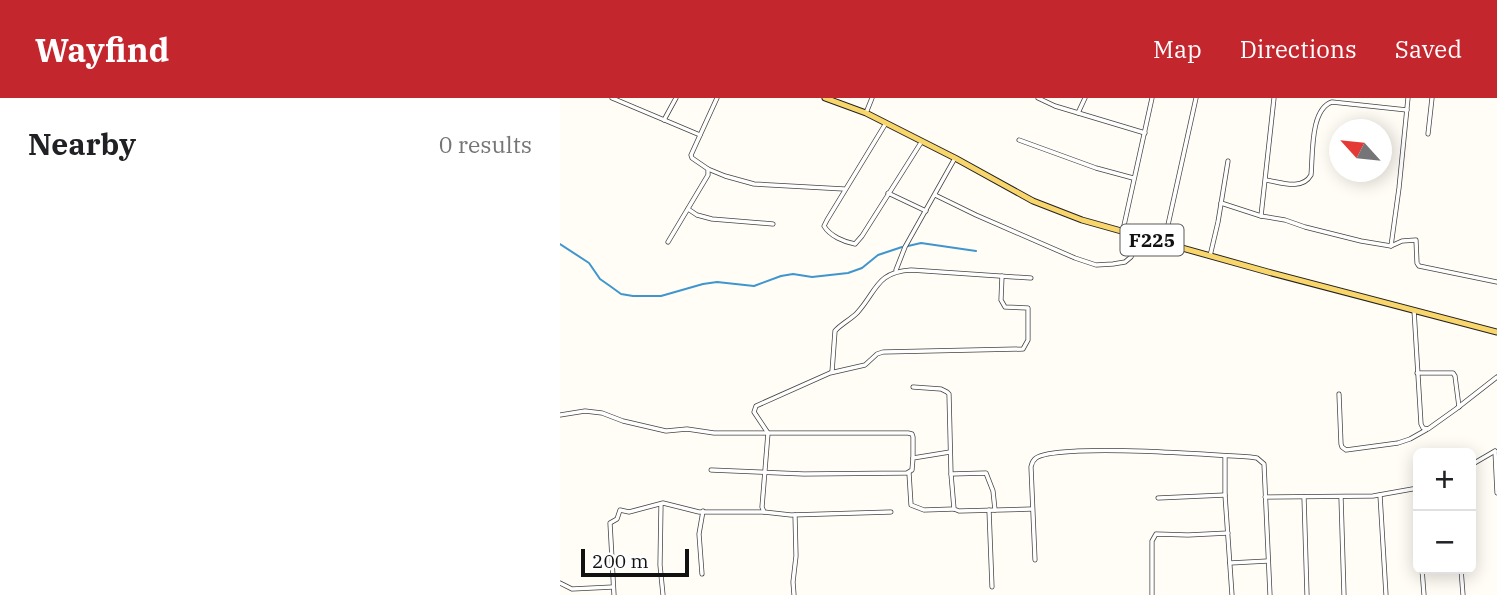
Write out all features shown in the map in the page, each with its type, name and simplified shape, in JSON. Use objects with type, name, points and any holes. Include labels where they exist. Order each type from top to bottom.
[{"type":"main road","name":"F225","points":[[825,98],[886,122],[1033,201],[1082,220],[1496,330]]},
{"type":"street","points":[[612,98],[700,135]]},
{"type":"street","points":[[664,120],[676,98]]},
{"type":"street","points":[[717,98],[692,158],[708,169],[754,184],[844,189]]},
{"type":"street","points":[[866,113],[872,98]]},
{"type":"street","points":[[1038,98],[1145,133]]},
{"type":"street","points":[[1078,113],[1085,98]]},
{"type":"street","points":[[1122,232],[1152,98]]},
{"type":"street","points":[[1164,243],[1196,98]]},
{"type":"street","points":[[1261,216],[1274,98]]},
{"type":"street","points":[[1391,246],[1408,98]]},
{"type":"street","points":[[1429,134],[1432,98]]},
{"type":"street","points":[[1266,180],[1301,184],[1309,180],[1317,116],[1327,103],[1407,110]]},
{"type":"street","points":[[886,122],[824,226],[828,232],[848,243],[855,244],[862,236],[922,141]]},
{"type":"street","points":[[1019,140],[1096,168],[1133,178]]},
{"type":"street","points":[[896,271],[905,247],[955,158]]},
{"type":"street","points":[[1210,256],[1228,161]]},
{"type":"street","points":[[668,242],[705,182],[708,169]]},
{"type":"street","points":[[888,193],[926,211]]},
{"type":"street","points":[[935,195],[1096,265],[1125,261],[1131,257],[1140,237]]},
{"type":"street","points":[[1221,203],[1360,241],[1391,246],[1402,241],[1416,240],[1419,266],[1497,282]]},
{"type":"street","points":[[688,209],[712,219],[773,224]]},
{"type":"street","points":[[832,372],[835,331],[856,313],[884,278],[896,271],[1031,278]]},
{"type":"street","points":[[764,512],[762,508],[768,433],[754,412],[756,406],[832,372],[865,365],[883,352],[1023,348],[1028,341],[1028,308],[1005,307],[1001,300],[1002,276]]},
{"type":"street","points":[[1414,310],[1421,424],[1428,429]]},
{"type":"street","points":[[1417,373],[1453,373],[1459,407]]},
{"type":"street","points":[[1339,394],[1341,443],[1346,450],[1398,443],[1418,435],[1497,377]]},
{"type":"street","points":[[913,387],[941,389],[949,394],[954,509]]},
{"type":"street","points":[[560,415],[585,411],[603,412],[623,421],[666,431],[687,429],[714,433],[910,433],[913,437],[912,470],[909,473],[911,505],[935,511],[1032,509]]},
{"type":"street","points":[[1035,560],[1031,467],[1036,458],[1060,452],[1096,451],[1250,457],[1262,461],[1266,477],[1270,595]]},
{"type":"street","points":[[1476,462],[1496,451],[1497,494]]},
{"type":"street","points":[[913,458],[950,452]]},
{"type":"street","points":[[1225,456],[1232,595]]},
{"type":"street","points":[[711,470],[804,474],[909,473]]},
{"type":"street","points":[[951,474],[986,473],[993,491],[995,510]]},
{"type":"street","points":[[1265,497],[1380,495],[1413,489]]},
{"type":"street","points":[[1158,498],[1225,495]]},
{"type":"street","points":[[1380,495],[1386,595]]},
{"type":"street","points":[[1304,497],[1307,595]]},
{"type":"street","points":[[1341,497],[1344,595]]},
{"type":"street","points":[[661,504],[660,565],[663,595]]},
{"type":"street","points":[[614,595],[610,523],[617,519],[620,510],[629,512],[661,504],[703,512],[891,512]]},
{"type":"street","points":[[989,510],[992,587]]},
{"type":"street","points":[[702,574],[699,534],[703,512]]},
{"type":"street","points":[[794,595],[795,514]]},
{"type":"street","points":[[1152,595],[1152,541],[1156,534],[1188,536],[1228,533]]},
{"type":"street","points":[[1230,563],[1268,561]]},
{"type":"street","points":[[1422,574],[1423,595]]},
{"type":"street","points":[[1461,574],[1462,595]]},
{"type":"street","points":[[560,583],[572,589],[613,587]]},
{"type":"waterway","points":[[908,246],[921,243],[976,251]]},
{"type":"waterway","points":[[560,244],[589,263],[600,279],[621,294],[633,296],[661,296],[717,282],[754,286],[793,274],[812,277],[848,273],[862,268],[878,255],[902,247]]}]
